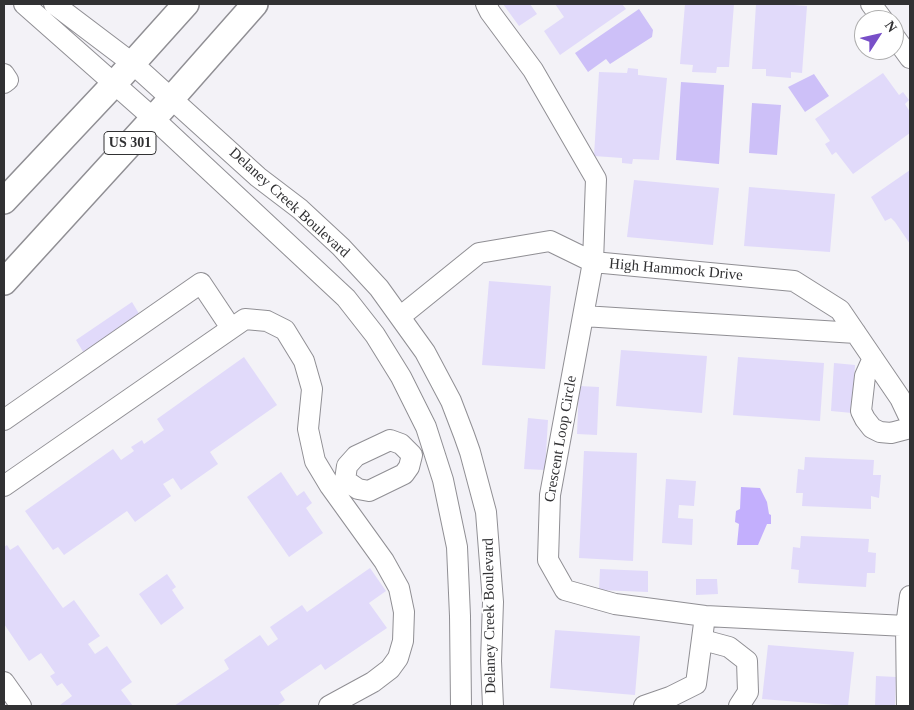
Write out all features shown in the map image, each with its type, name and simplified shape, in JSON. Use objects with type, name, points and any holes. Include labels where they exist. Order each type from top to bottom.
[{"type":"main road","points":[[4,201],[186,4]]},
{"type":"main road","name":"US 301","points":[[4,282],[255,4]]},
{"type":"street","name":"Delaney Creek Boulevard","points":[[24,4],[153,118],[346,298],[374,335],[401,377],[426,427],[433,448],[443,480],[457,547],[461,706]]},
{"type":"street","name":"Delaney Creek Boulevard","points":[[54,4],[132,64],[258,177],[300,209],[341,247],[379,288],[425,352],[451,401],[470,452],[486,512],[493,602],[491,661],[493,706]]},
{"type":"street","name":"Crescent Loop Circle","points":[[486,4],[533,70],[596,179],[593,262],[550,496],[548,560],[565,590],[615,604],[706,616],[906,626]]},
{"type":"street","points":[[4,74],[8,80],[4,83]]},
{"type":"street","name":"High Hammock Drive","points":[[400,316],[478,253],[550,241],[593,262],[794,281],[840,310],[873,358],[905,395],[910,419]]},
{"type":"street","points":[[4,420],[201,283],[231,328]]},
{"type":"street","points":[[583,316],[856,333]]},
{"type":"street","points":[[4,486],[244,319],[267,321],[285,330],[304,361],[312,389],[308,429],[315,461],[338,483],[384,561],[399,588],[404,612],[403,641],[398,658],[390,669],[373,682],[360,698],[329,706]]},
{"type":"street","points":[[873,358],[865,376],[861,411],[865,419],[872,428],[880,432],[891,434],[910,428]]},
{"type":"street","points":[[338,483],[347,466],[356,456],[390,440],[401,444],[412,455]]},
{"type":"street","points":[[412,455],[433,448]]},
{"type":"street","points":[[338,483],[370,491],[404,474],[409,467],[412,455]]},
{"type":"street","points":[[907,706],[906,626],[910,596]]},
{"type":"street","points":[[654,705],[696,684],[706,616]]},
{"type":"street","points":[[703,640],[729,647],[747,661],[748,692],[739,706]]},
{"type":"street","points":[[4,682],[21,706]]},
{"type":"shaded area","points":[[639,9],[653,30],[652,37],[610,64],[606,59],[588,72],[575,53]]},
{"type":"shaded area","points":[[814,74],[829,96],[805,112],[788,87]]},
{"type":"shaded area","points":[[681,82],[724,85],[719,164],[676,160]]},
{"type":"shaded area","points":[[752,103],[781,105],[777,155],[749,153]]},
{"type":"shaded area","points":[[741,487],[760,488],[771,515],[771,524],[767,524],[758,545],[737,545],[739,524],[735,522],[736,511],[740,509]]},
{"type":"building","points":[[503,4],[530,4],[537,14],[519,26]]},
{"type":"building","points":[[555,4],[622,4],[626,9],[560,55],[544,31],[564,17]]},
{"type":"building","points":[[685,4],[734,4],[729,67],[717,67],[716,73],[692,72],[693,65],[680,64]]},
{"type":"building","points":[[756,4],[807,6],[802,73],[791,72],[791,78],[766,76],[766,69],[752,69]]},
{"type":"building","points":[[628,68],[638,69],[638,75],[667,78],[659,160],[633,159],[632,164],[622,163],[622,158],[594,156],[599,72],[627,73]]},
{"type":"building","points":[[883,73],[899,95],[903,92],[909,100],[905,104],[910,112],[910,133],[853,174],[836,152],[832,155],[825,144],[830,141],[815,119]]},
{"type":"building","points":[[910,170],[910,244],[891,218],[885,221],[871,197]]},
{"type":"building","points":[[634,180],[719,188],[713,245],[627,237]]},
{"type":"building","points":[[749,187],[835,194],[830,252],[744,246]]},
{"type":"building","points":[[489,281],[551,286],[545,369],[482,365]]},
{"type":"building","points":[[132,302],[141,317],[85,355],[76,340]]},
{"type":"building","points":[[621,350],[707,356],[702,413],[616,406]]},
{"type":"building","points":[[244,357],[277,405],[210,452],[218,464],[181,490],[173,478],[163,484],[171,496],[135,522],[127,511],[64,555],[58,547],[53,550],[25,511],[113,449],[121,460],[134,451],[131,447],[142,440],[144,444],[164,430],[157,419]]},
{"type":"building","points":[[738,357],[824,363],[820,421],[733,415]]},
{"type":"building","points":[[834,363],[855,365],[852,413],[831,411]]},
{"type":"building","points":[[579,386],[599,387],[597,435],[577,434]]},
{"type":"building","points":[[528,418],[548,420],[545,470],[524,469]]},
{"type":"building","points":[[584,451],[637,453],[633,561],[579,558]]},
{"type":"building","points":[[805,457],[874,460],[873,475],[881,475],[879,498],[871,496],[871,509],[802,506],[803,493],[796,493],[798,469],[804,470]]},
{"type":"building","points":[[281,472],[297,496],[304,491],[312,503],[306,508],[323,533],[289,557],[247,497]]},
{"type":"building","points":[[666,479],[696,481],[694,506],[679,505],[678,518],[693,519],[692,545],[662,543]]},
{"type":"building","points":[[801,536],[869,539],[868,552],[876,553],[875,573],[867,573],[866,587],[798,583],[799,570],[791,569],[793,547],[800,548]]},
{"type":"building","points":[[7,545],[10,550],[18,545],[63,608],[74,600],[100,636],[88,644],[95,654],[107,646],[132,682],[121,690],[133,706],[60,705],[72,696],[62,683],[57,686],[50,676],[55,673],[41,653],[29,661],[4,624],[4,547]]},
{"type":"building","points":[[370,568],[386,591],[369,603],[387,628],[325,670],[321,664],[280,692],[285,700],[277,706],[174,706],[229,669],[224,660],[260,635],[268,646],[278,639],[270,627],[302,605],[307,612]]},
{"type":"building","points":[[600,569],[648,571],[648,592],[599,590]]},
{"type":"building","points":[[167,574],[176,587],[172,590],[184,608],[161,625],[139,594]]},
{"type":"building","points":[[696,579],[717,579],[718,594],[696,595]]},
{"type":"building","points":[[555,630],[640,636],[635,695],[550,688]]},
{"type":"building","points":[[768,645],[854,652],[848,706],[762,699]]},
{"type":"building","points":[[876,676],[896,677],[895,706],[875,706]]}]
